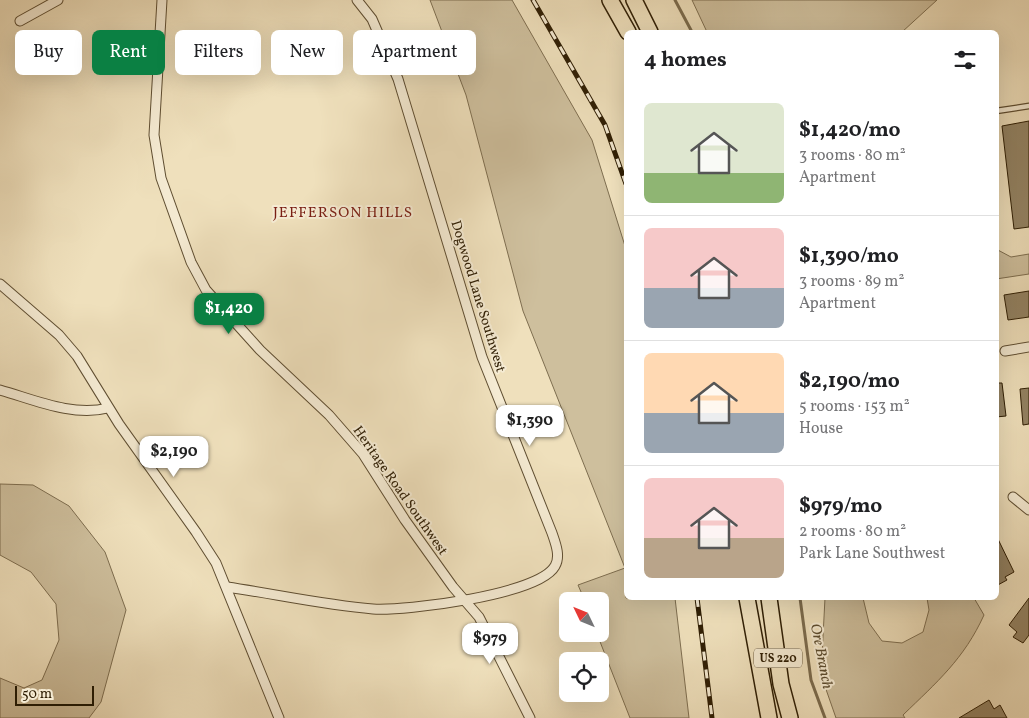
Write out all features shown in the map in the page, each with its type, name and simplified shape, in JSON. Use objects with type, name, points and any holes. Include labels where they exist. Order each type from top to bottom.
[{"type":"highway","points":[[610,0],[627,30]]},
{"type":"highway","points":[[634,0],[649,30]]},
{"type":"highway","name":"US 220","points":[[747,600],[769,718]]},
{"type":"highway","name":"US 220","points":[[769,600],[781,684],[790,718]]},
{"type":"street","points":[[20,21],[58,0]]},
{"type":"street","name":"Heritage Road Southwest","points":[[162,0],[154,135],[156,154],[161,178],[196,275],[206,290],[253,344],[347,434],[452,587],[479,617],[530,718]]},
{"type":"street","name":"Dogwood Lane Southwest","points":[[227,587],[372,608],[396,608],[466,601],[521,586],[549,572],[556,564],[558,556],[555,542],[482,357],[398,79],[372,19],[357,0]]},
{"type":"street","points":[[0,284],[66,343],[77,356],[108,408],[196,532],[216,564],[227,587],[279,718]]},
{"type":"street","points":[[1004,351],[1029,347]]},
{"type":"street","points":[[0,390],[78,411],[93,412],[108,408]]},
{"type":"street","points":[[1013,497],[1029,510]]},
{"type":"lane","points":[[999,111],[1029,106]]},
{"type":"shaded area","points":[[430,0],[512,0],[592,140],[624,243],[624,565],[523,311],[466,95],[458,75],[476,75],[476,30],[441,30]]},
{"type":"shaded area","points":[[692,0],[937,0],[904,30],[706,30]]},
{"type":"shaded area","points":[[999,251],[1011,257],[1029,254],[1029,274],[999,279]]},
{"type":"shaded area","points":[[0,484],[33,485],[69,506],[105,552],[126,610],[101,702],[89,718],[0,718],[0,678],[24,688],[42,680],[59,640],[56,604],[31,572],[0,555]]},
{"type":"shaded area","points":[[624,568],[624,600],[675,600],[689,718],[630,718],[609,665],[609,652],[604,652],[600,642],[609,642],[609,592],[581,592],[578,585]]},
{"type":"shaded area","points":[[825,600],[863,600],[869,623],[882,641],[902,643],[923,632],[929,610],[927,600],[975,600],[984,615],[968,645],[959,657],[903,715],[905,718],[836,718],[821,675]]},
{"type":"building","points":[[1029,121],[1029,227],[1014,229],[1002,126]]},
{"type":"building","points":[[1029,291],[1029,317],[1008,320],[1004,295]]},
{"type":"building","points":[[999,383],[1002,383],[1006,416],[999,417]]},
{"type":"building","points":[[1029,388],[1029,424],[1023,425],[1020,389]]},
{"type":"building","points":[[999,541],[1014,572],[1005,577],[1007,580],[999,584]]},
{"type":"building","points":[[1029,598],[1029,635],[1023,643],[1013,637],[1017,632],[1009,625]]},
{"type":"building","points":[[989,700],[994,709],[1000,705],[1007,718],[959,718]]},
{"type":"waterway","name":"Ore Branch","points":[[675,0],[691,30]]},
{"type":"waterway","name":"Ore Branch","points":[[800,600],[811,680],[825,718]]},
{"type":"railway","points":[[533,0],[605,125],[624,178]]},
{"type":"railway","points":[[697,600],[712,718]]},
{"type":"district","name":"JEFFERSON HILLS","points":[[343,212]]}]
